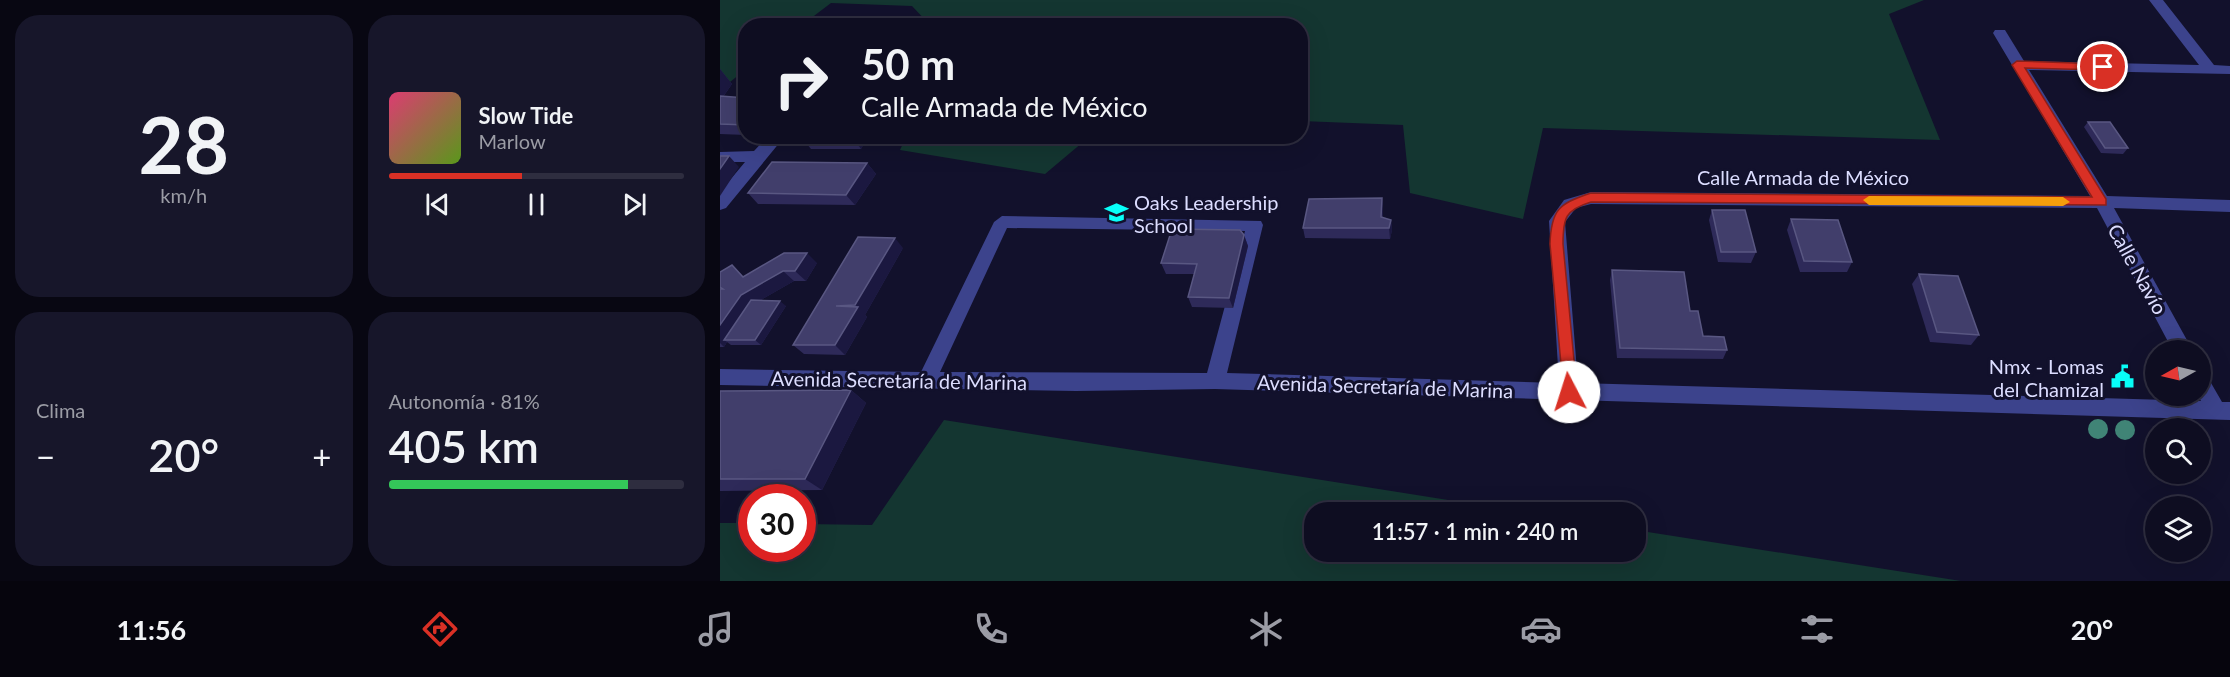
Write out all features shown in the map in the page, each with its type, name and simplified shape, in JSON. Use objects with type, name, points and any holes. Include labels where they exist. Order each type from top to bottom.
[{"type":"street","points":[[2156,0],[2210,70]]},
{"type":"street","name":"Calle Navío","points":[[2000,33],[2017,65],[2102,202],[2177,340]]},
{"type":"street","points":[[2017,65],[2230,70]]},
{"type":"street","points":[[720,204],[770,144]]},
{"type":"street","points":[[720,157],[758,156]]},
{"type":"street","name":"Calle Armada de México","points":[[1569,392],[1557,222],[1570,204],[1591,198],[2102,202],[2230,206]]},
{"type":"street","points":[[926,381],[1002,222],[1255,225],[1215,381]]},
{"type":"street","name":"Avenida Secretaría de Marina","points":[[720,377],[926,381],[1215,381],[2223,410]]},
{"type":"street","points":[[2211,395],[2223,410]]},
{"type":"green space","points":[[720,0],[1924,0],[1889,14],[1940,140],[1543,128],[1523,219],[1410,193],[1403,125],[1308,121],[1308,18],[923,18],[912,6],[831,3],[811,18],[738,18],[738,76],[720,90]]},
{"type":"green space","points":[[903,144],[1081,144],[1045,174],[900,150]]},
{"type":"green space","points":[[944,420],[1461,502],[1304,502],[1304,562],[1646,562],[1646,532],[1961,581],[720,581],[720,523],[738,523],[738,562],[816,562],[816,524],[872,525]]},
{"type":"building","points":[[720,96],[738,97],[738,125],[720,124]]},
{"type":"building","points":[[2088,122],[2110,122],[2128,148],[2105,148]]},
{"type":"building","points":[[720,156],[729,156],[720,169]]},
{"type":"building","points":[[772,162],[867,163],[846,195],[748,193]]},
{"type":"building","points":[[1382,198],[1381,217],[1391,220],[1389,228],[1303,228],[1309,199]]},
{"type":"building","points":[[1712,210],[1745,210],[1756,252],[1721,252]]},
{"type":"building","points":[[1791,219],[1838,220],[1852,262],[1804,261]]},
{"type":"building","points":[[1172,229],[1240,230],[1244,235],[1229,298],[1188,297],[1197,264],[1161,263]]},
{"type":"building","points":[[858,237],[895,238],[855,305],[836,306],[858,307],[835,345],[793,345]]},
{"type":"building","points":[[784,253],[807,253],[795,271],[783,271],[741,295],[720,325],[720,289],[723,289],[720,287],[720,272],[732,265],[743,277]]},
{"type":"building","points":[[1612,270],[1684,272],[1690,311],[1698,311],[1703,336],[1724,337],[1727,350],[1620,348]]},
{"type":"building","points":[[1919,274],[1958,276],[1979,335],[1937,332]]},
{"type":"building","points":[[751,300],[780,301],[755,340],[724,340]]},
{"type":"building","points":[[851,390],[805,479],[720,479],[720,391]]},
{"type":"slow traffic","points":[[1869,200],[2063,202]]},
{"type":"place","name":"Oaks Leadership School","points":[[1116,213]]},
{"type":"place","name":"Nmx - Lomas del Chamizal","points":[[2122,377]]},
{"type":"route","points":[[1569,392],[1557,222],[1570,204],[1591,198],[2102,202],[2017,65],[2103,67]]}]
